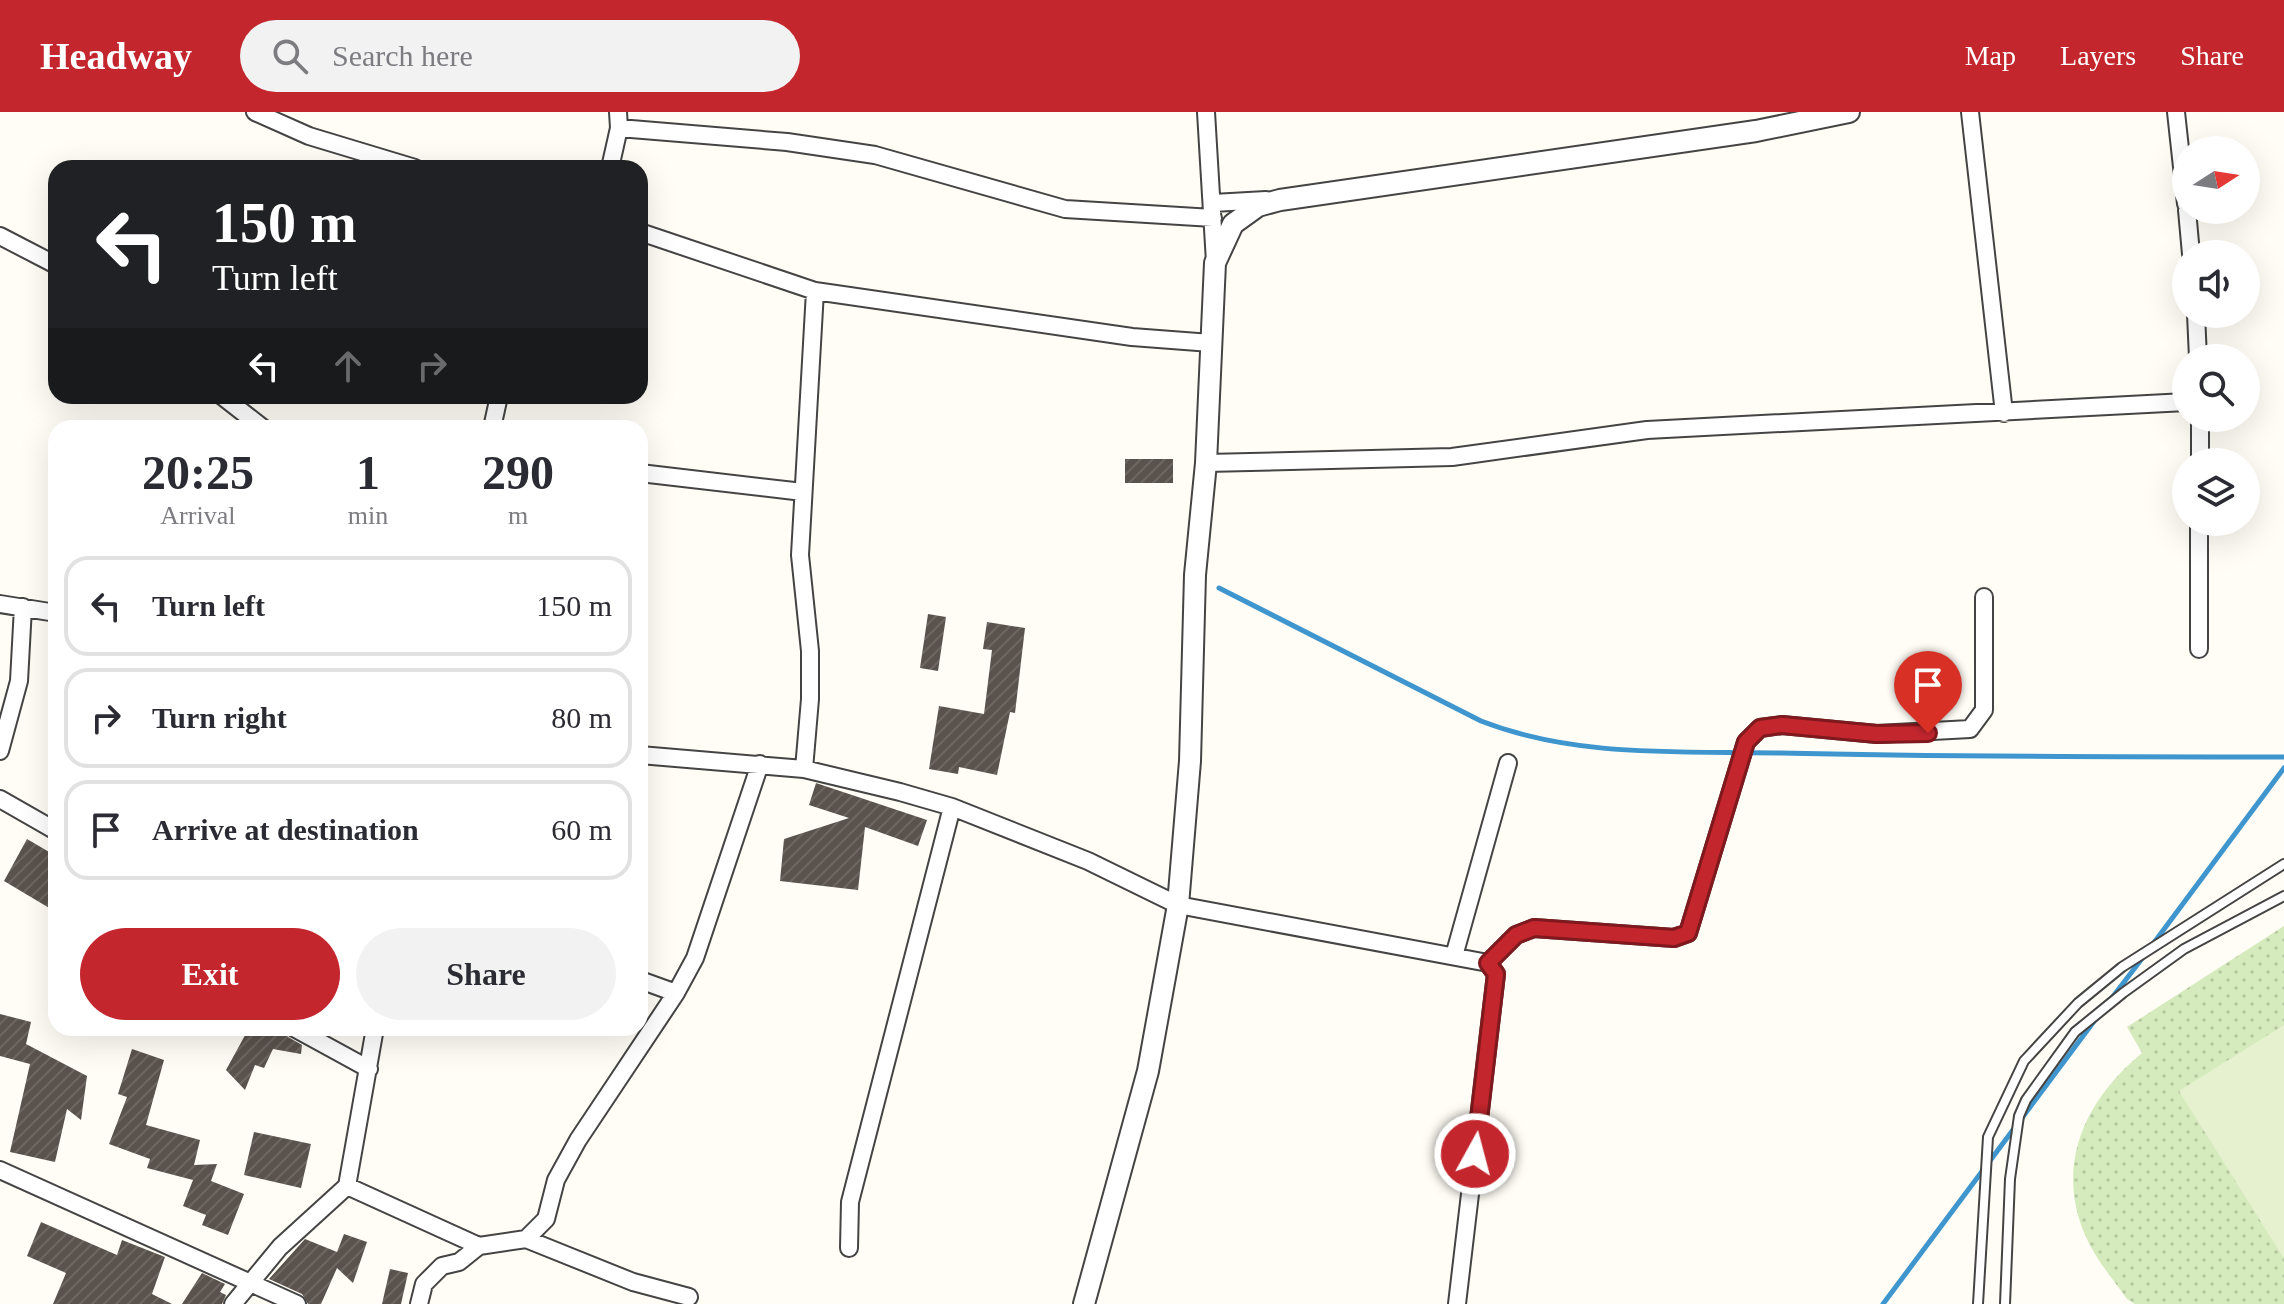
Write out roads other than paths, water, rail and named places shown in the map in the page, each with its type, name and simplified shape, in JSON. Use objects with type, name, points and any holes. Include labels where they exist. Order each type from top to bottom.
[{"type":"street","points":[[255,112],[309,136],[388,160]]},
{"type":"street","points":[[1084,1304],[1148,1071],[1178,905],[1190,761],[1195,575],[1206,463],[1215,263],[1206,112]]},
{"type":"street","points":[[612,160],[619,120],[875,155],[1065,209],[1213,210],[1756,131],[1849,112]]},
{"type":"street","points":[[1970,112],[2004,413]]},
{"type":"street","points":[[2176,112],[2179,136]]},
{"type":"street","points":[[1215,263],[1233,224],[1258,206],[1280,200]]},
{"type":"street","points":[[648,235],[815,291],[1132,337],[1211,343]]},
{"type":"street","points":[[0,236],[48,261]]},
{"type":"street","points":[[804,769],[810,699],[810,651],[800,555],[815,291]]},
{"type":"street","points":[[1206,463],[1452,457],[1647,430],[2172,403]]},
{"type":"street","points":[[232,404],[253,420]]},
{"type":"street","points":[[648,474],[803,492]]},
{"type":"street","points":[[2199,536],[2199,649]]},
{"type":"street","points":[[1488,963],[1516,935],[1534,928],[1674,938],[1688,933],[1746,742],[1760,728],[1782,725],[1877,734],[1970,729],[1984,710],[1984,597]]},
{"type":"street","points":[[0,604],[48,612]]},
{"type":"street","points":[[0,751],[19,681],[23,607]]},
{"type":"street","points":[[648,756],[804,769],[952,807],[1088,861],[1178,905],[1488,963],[1496,974],[1457,1304]]},
{"type":"street","points":[[1454,956],[1508,763]]},
{"type":"street","points":[[648,1035],[695,958],[760,764]]},
{"type":"street","points":[[0,799],[48,826]]},
{"type":"street","points":[[849,1248],[850,1202],[952,807]]},
{"type":"street","points":[[648,983],[676,993]]},
{"type":"street","points":[[309,1036],[369,1069]]},
{"type":"street","points":[[233,1304],[280,1247],[347,1186],[374,1036]]},
{"type":"street","points":[[526,1239],[546,1219],[556,1180],[578,1140],[647,1036]]},
{"type":"street","points":[[0,1170],[297,1304]]},
{"type":"street","points":[[347,1186],[479,1246]]},
{"type":"street","points":[[419,1304],[424,1284],[433,1273],[459,1262],[479,1246],[526,1239],[633,1282],[689,1297]]},
{"type":"lane","points":[[1978,1304],[1988,1137],[2024,1061],[2085,996],[2122,967],[2284,864]]},
{"type":"lane","points":[[2005,1304],[2010,1179],[2019,1116],[2026,1100],[2075,1032],[2123,993],[2184,949],[2284,896]]},
{"type":"waterway","points":[[1219,588],[1481,721],[1517,733],[1591,747],[1666,752],[2284,757]]},
{"type":"waterway","points":[[2150,948],[2284,768]]},
{"type":"waterway","points":[[2111,999],[2144,956]]},
{"type":"waterway","points":[[1883,1304],[2098,1016]]}]
